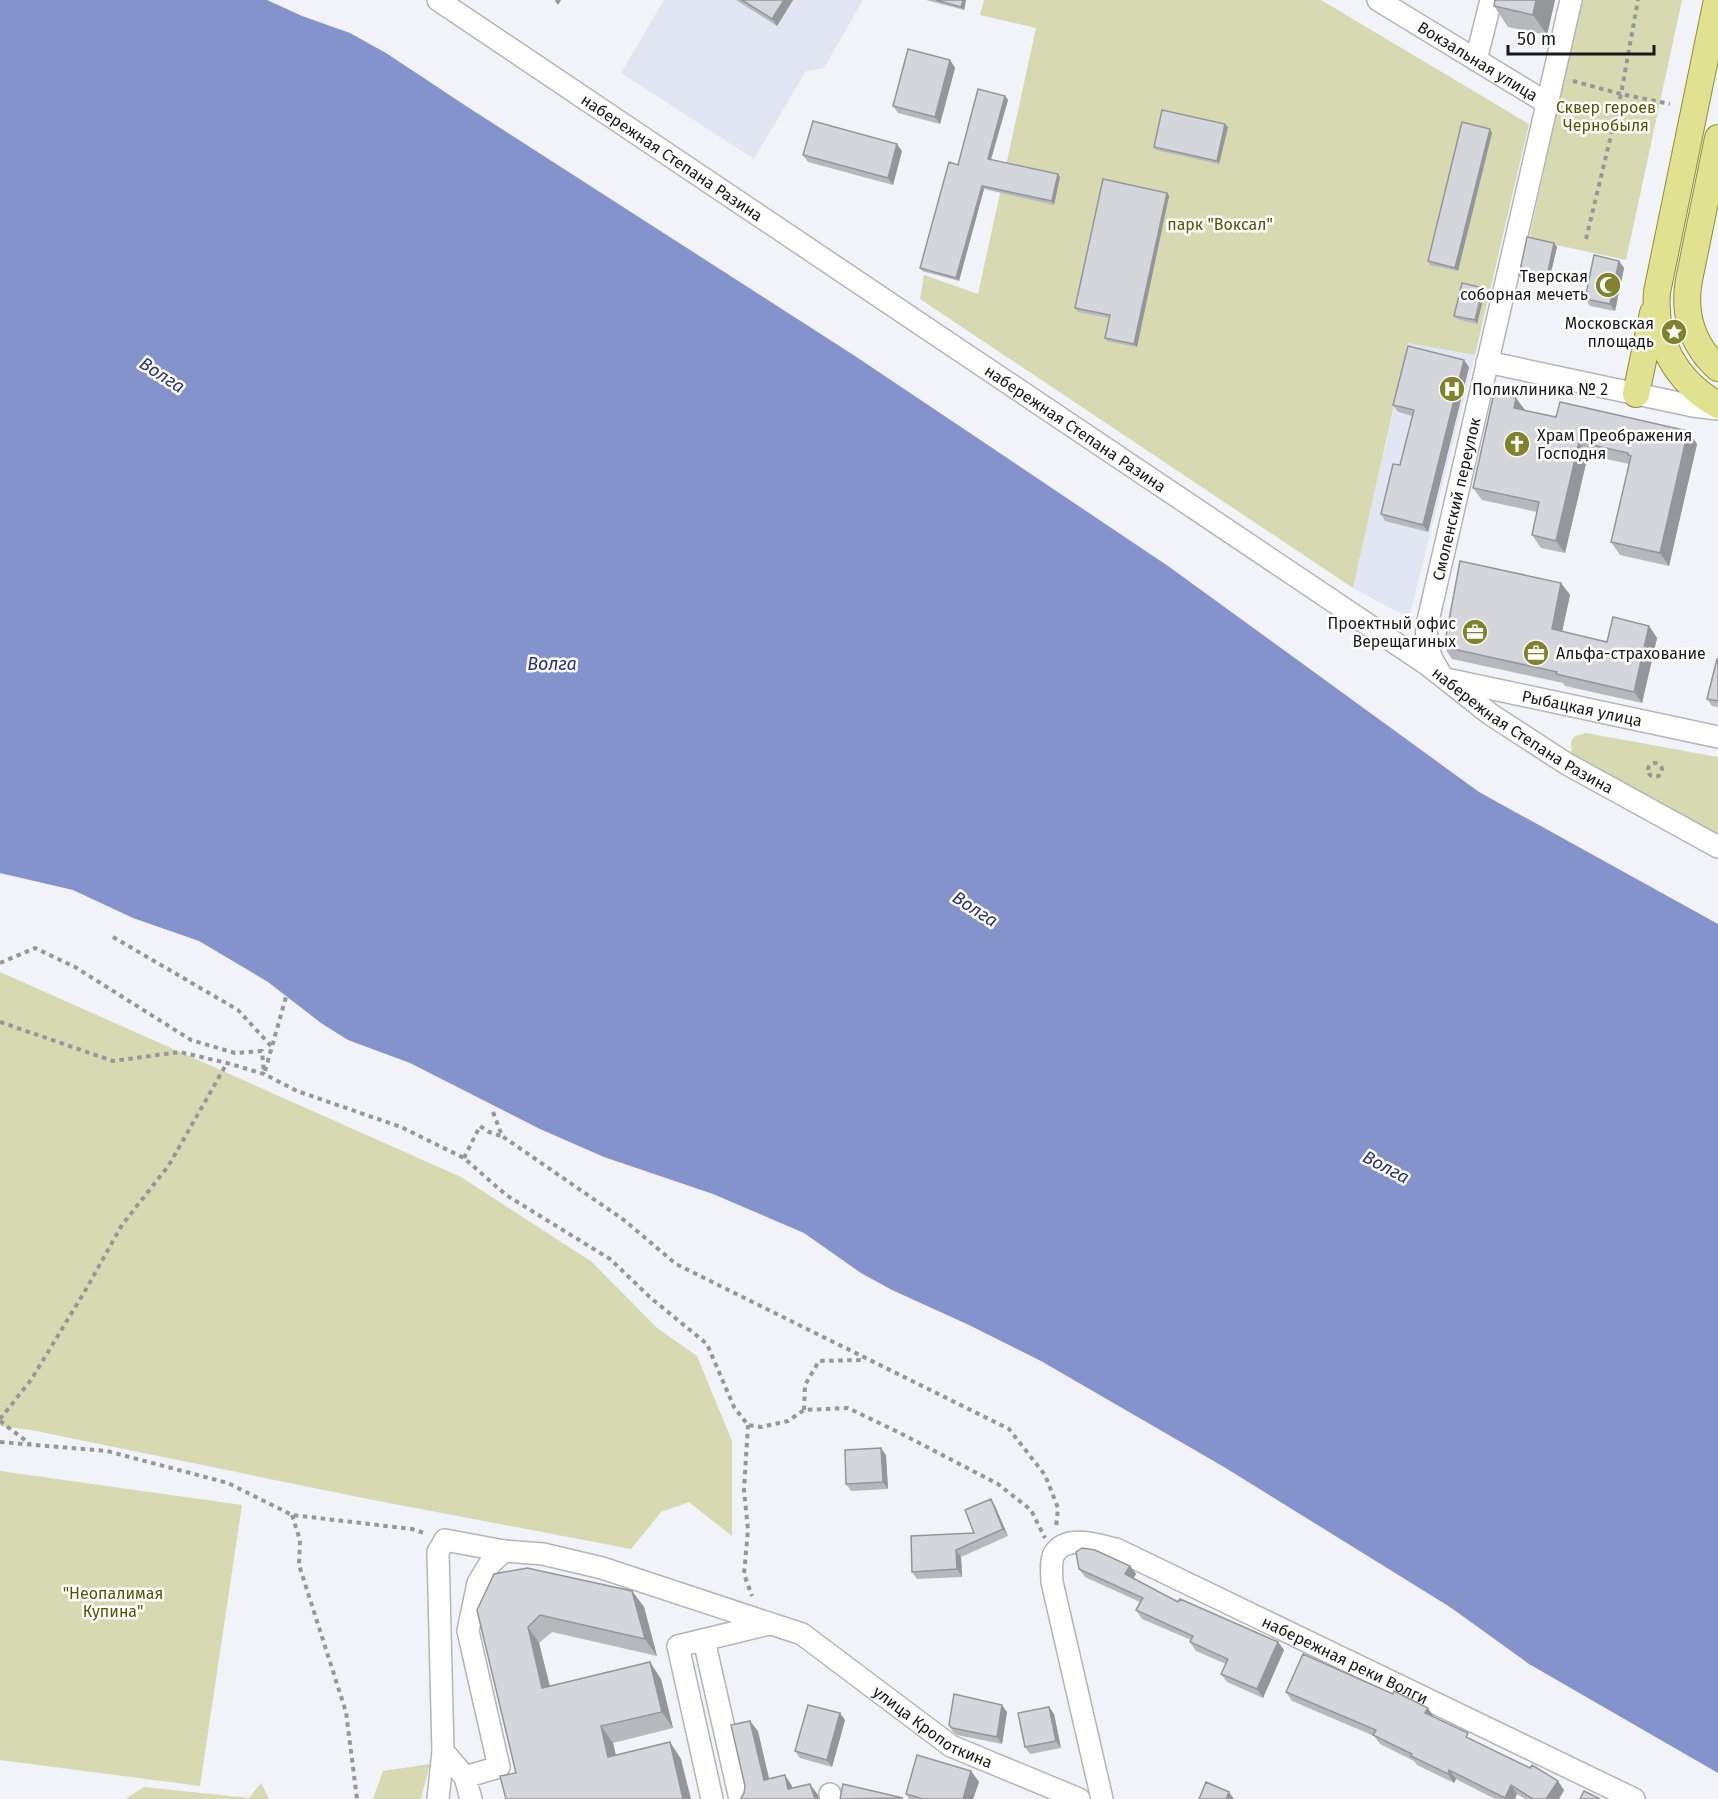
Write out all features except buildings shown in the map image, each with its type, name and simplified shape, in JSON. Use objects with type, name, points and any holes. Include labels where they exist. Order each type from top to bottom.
[{"type":"main road","points":[[1636,394],[1718,0]]},
{"type":"main road","points":[[1718,138],[1687,301],[1694,335],[1705,354],[1718,368]]},
{"type":"main road","points":[[1657,292],[1658,328],[1671,361],[1694,389],[1718,407]]},
{"type":"street","name":"набережная Степана Разина","points":[[438,0],[1408,652],[1490,714],[1567,764],[1718,847]]},
{"type":"street","name":"Вокзальная улица","points":[[1378,0],[1547,103]]},
{"type":"street","points":[[1476,60],[1491,0]]},
{"type":"street","name":"Смоленский переулок","points":[[1445,679],[1430,657],[1426,632],[1571,0]]},
{"type":"street","points":[[1487,362],[1693,406],[1718,407]]},
{"type":"street","name":"Рыбацкая улица","points":[[1445,679],[1718,737]]},
{"type":"street","points":[[438,1799],[443,1751],[438,1552],[445,1540]]},
{"type":"street","name":"улица Кропоткина","points":[[445,1540],[504,1551],[543,1554],[602,1568],[801,1634],[951,1746],[1079,1799]]},
{"type":"street","name":"набережная реки Волги","points":[[1053,1556],[1061,1546],[1072,1543],[1116,1549],[1634,1799]]},
{"type":"street","points":[[465,1777],[499,1767],[468,1631],[478,1583],[489,1565],[504,1551]]},
{"type":"street","points":[[1053,1556],[1052,1582],[1102,1799]]},
{"type":"street","points":[[712,1799],[678,1646],[770,1624]]},
{"type":"street","points":[[704,1640],[740,1799]]},
{"type":"street","points":[[443,1751],[465,1777],[471,1799]]},
{"type":"path","points":[[1586,238],[1621,94],[1638,0]]},
{"type":"path","points":[[1554,76],[1670,104]]},
{"type":"path","points":[[112,937],[238,1010],[272,1047]]},
{"type":"path","points":[[0,963],[35,948],[75,967],[191,1040],[235,1053],[262,1051],[264,1074]]},
{"type":"path","points":[[264,1074],[286,997]]},
{"type":"path","points":[[0,1022],[112,1061],[180,1052],[227,1063],[264,1074],[297,1091],[402,1127],[464,1158],[506,1195],[610,1259],[652,1299],[707,1344],[734,1407],[748,1425],[744,1490],[748,1530],[744,1574],[751,1596],[770,1624]]},
{"type":"path","points":[[32,1445],[0,1420],[31,1380],[86,1291],[123,1225],[169,1165],[227,1063]]},
{"type":"path","points":[[493,1112],[502,1136]]},
{"type":"path","points":[[464,1158],[480,1126],[502,1136],[624,1220],[676,1264],[1009,1429],[1045,1475],[1058,1508],[1053,1556]]},
{"type":"path","points":[[804,1410],[805,1384],[819,1361],[867,1360]]},
{"type":"path","points":[[748,1425],[761,1427],[788,1421],[804,1410],[848,1408],[998,1484],[1031,1510],[1053,1556]]},
{"type":"path","points":[[0,1442],[106,1451],[228,1483],[292,1515],[412,1528],[445,1540]]},
{"type":"path","points":[[292,1515],[300,1540],[299,1565],[346,1712],[357,1799]]},
{"type":"path","points":[[1450,1607],[1458,1598]]},
{"type":"shaded area","points":[[664,0],[863,0],[824,68],[806,71],[754,159],[621,73]]},
{"type":"shaded area","points":[[1409,342],[1475,355],[1409,618],[1353,588]]},
{"type":"green space","name":"парк \"Воксал\"","points":[[984,0],[1321,0],[1529,124],[1475,355],[1408,343],[1353,588],[920,299],[924,275],[978,294],[1036,28],[980,15]]},
{"type":"green space","name":"Сквер героев Чернобыля","points":[[1581,0],[1682,0],[1626,260],[1529,239]]},
{"type":"green space","points":[[1586,733],[1718,757],[1718,838],[1572,756],[1571,741],[1575,736]]},
{"type":"green space","points":[[0,972],[461,1177],[592,1262],[657,1328],[697,1356],[732,1441],[732,1536],[689,1502],[661,1512],[631,1549],[368,1499],[31,1430],[0,1426]]},
{"type":"green space","name":"\"Неопалимая Купина\"","points":[[0,1471],[242,1505],[200,1786],[0,1760]]},
{"type":"green space","points":[[430,1764],[421,1799],[373,1799],[383,1771]]},
{"type":"green space","points":[[261,1783],[269,1799],[125,1799],[144,1787],[249,1798]]},
{"type":"water","name":"Волга","points":[[0,0],[267,0],[302,16],[350,33],[386,53],[855,356],[1168,566],[1479,792],[1718,924],[1718,1773],[1529,1664],[1450,1607],[1224,1467],[1041,1361],[861,1273],[804,1233],[713,1194],[604,1157],[540,1129],[410,1063],[348,1040],[321,1023],[268,982],[199,941],[133,918],[73,890],[0,873]]},
{"type":"place","name":"Тверская соборная мечеть","points":[[1608,285]]},
{"type":"place","name":"Московская площадь","points":[[1674,332]]},
{"type":"place","name":"Поликлиника № 2","points":[[1452,389]]},
{"type":"place","name":"Храм Преображения Господня","points":[[1517,444]]},
{"type":"place","name":"Проектный офис Верещагиных","points":[[1475,632]]},
{"type":"place","name":"Альфа-страхование","points":[[1536,653]]}]
